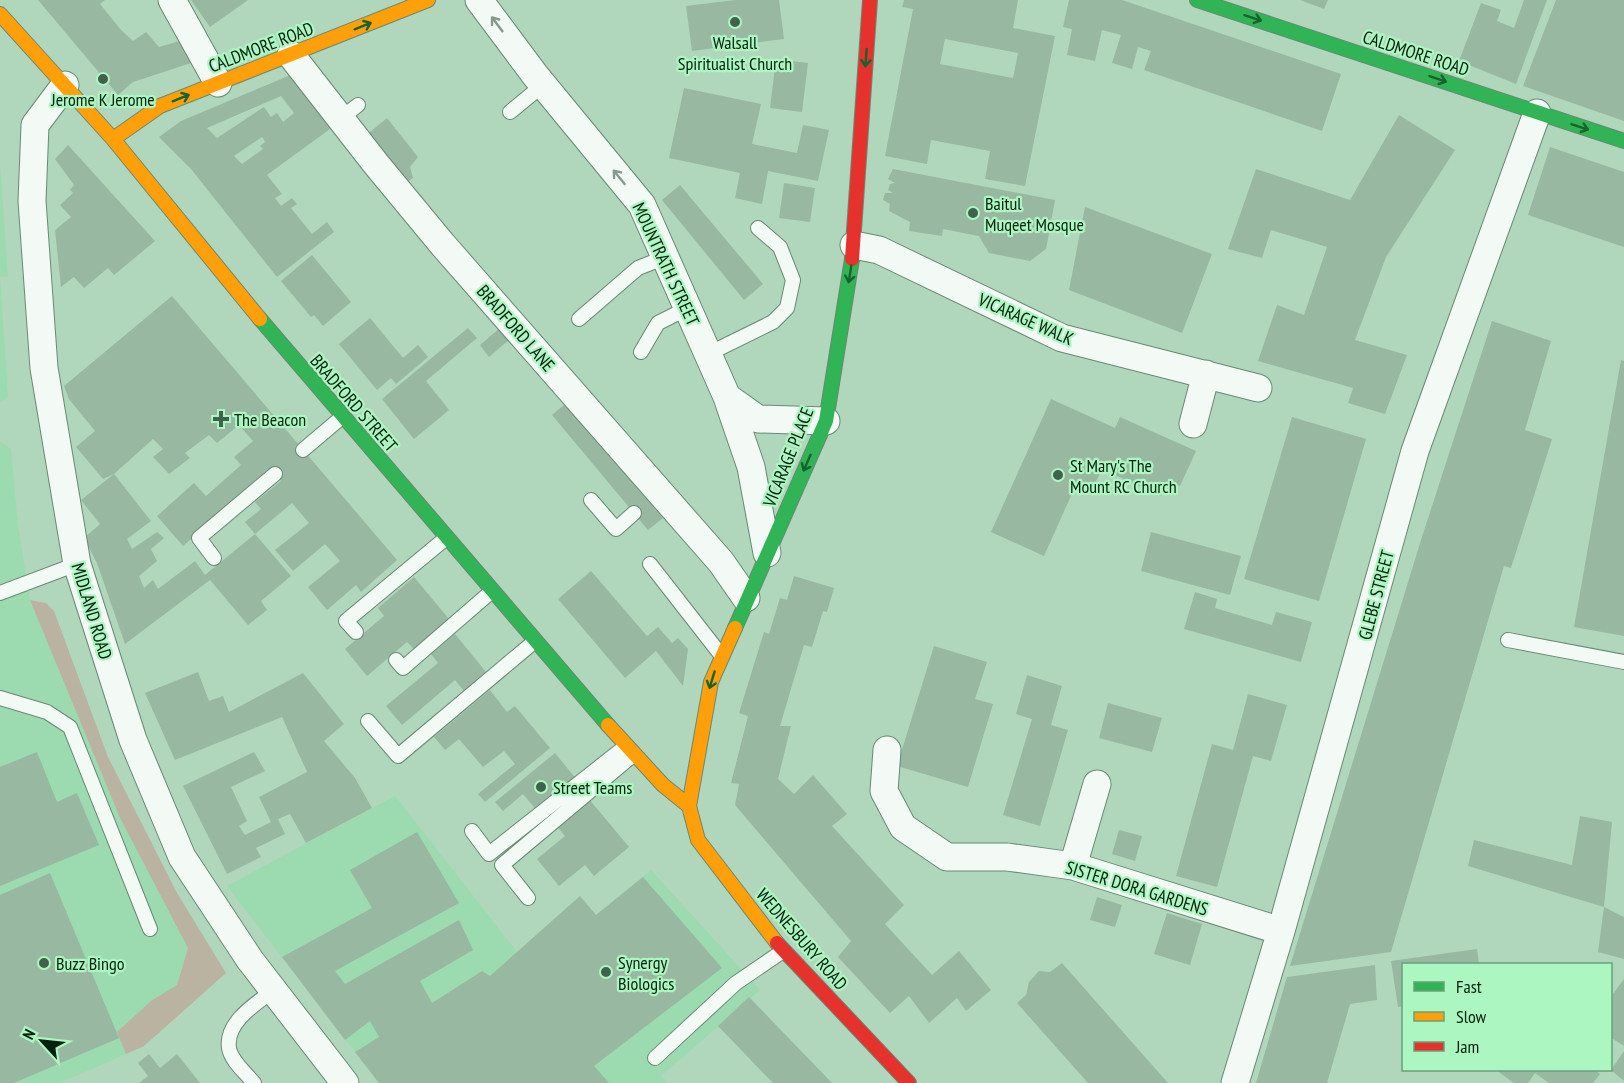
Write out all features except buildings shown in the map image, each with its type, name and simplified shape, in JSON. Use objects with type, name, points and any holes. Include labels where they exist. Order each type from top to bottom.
[{"type":"street","points":[[172,0],[218,83]]},
{"type":"street","name":"CALDMORE ROAD","points":[[113,139],[160,106],[428,0]]},
{"type":"street","name":"MOUNTRATH STREET","points":[[479,0],[543,85],[642,205],[727,397],[751,467],[767,553]]},
{"type":"street","name":"VICARAGE PLACE","points":[[689,806],[711,682],[746,598],[826,421],[854,245],[870,0]]},
{"type":"street","name":"CALDMORE ROAD","points":[[1197,0],[1624,141]]},
{"type":"street","name":"BRADFORD STREET","points":[[0,14],[113,139],[342,417],[535,641],[630,750],[663,785],[689,806]]},
{"type":"street","name":"BRADFORD LANE","points":[[291,55],[349,112],[443,245],[655,497],[721,562],[746,598]]},
{"type":"street","name":"MIDLAND ROAD","points":[[65,85],[35,125],[32,201],[44,368],[76,564],[133,740],[182,857],[274,990],[345,1083]]},
{"type":"street","name":"GLEBE STREET","points":[[1235,1083],[1281,931],[1415,451],[1537,113]]},
{"type":"street","name":"VICARAGE WALK","points":[[854,245],[879,250],[1062,338],[1258,388]]},
{"type":"street","points":[[1193,424],[1206,374]]},
{"type":"street","points":[[727,397],[758,419],[826,421]]},
{"type":"street","name":"SISTER DORA GARDENS","points":[[887,750],[884,791],[903,827],[947,857],[1007,857],[1073,866],[1281,931]]},
{"type":"street","points":[[1073,866],[1097,784]]},
{"type":"street","name":"WEDNESBURY ROAD","points":[[689,806],[698,840],[783,951],[909,1083]]},
{"type":"lane","points":[[510,112],[543,85]]},
{"type":"lane","points":[[708,354],[773,322],[787,308],[793,280],[780,247],[758,228]]},
{"type":"lane","points":[[579,319],[638,268],[666,257]]},
{"type":"lane","points":[[641,352],[658,323],[688,308]]},
{"type":"lane","points":[[303,450],[342,417]]},
{"type":"lane","points":[[214,558],[199,538],[275,474]]},
{"type":"lane","points":[[591,500],[616,529],[634,513]]},
{"type":"lane","points":[[356,632],[346,621],[446,538]]},
{"type":"lane","points":[[0,593],[76,564]]},
{"type":"lane","points":[[650,564],[721,655]]},
{"type":"lane","points":[[396,660],[403,668],[492,591]]},
{"type":"lane","points":[[1508,640],[1624,662]]},
{"type":"lane","points":[[368,721],[398,756],[535,641]]},
{"type":"lane","points":[[0,698],[47,712],[70,727],[150,929]]},
{"type":"lane","points":[[472,831],[489,854],[630,750]]},
{"type":"lane","points":[[528,898],[502,865],[630,750]]},
{"type":"lane","points":[[655,1058],[736,983],[783,951]]},
{"type":"lane","points":[[254,1083],[236,1062],[229,1048],[231,1034],[242,1014],[274,990]]},
{"type":"shaded area","points":[[0,164],[8,276],[0,277]]},
{"type":"shaded area","points":[[0,277],[8,396],[0,403]]},
{"type":"shaded area","points":[[0,441],[11,449],[18,526],[30,600],[120,818],[188,948],[174,994],[144,1046],[60,1083],[0,1083]]},
{"type":"shaded area","points":[[30,600],[46,603],[54,611],[108,757],[177,893],[226,973],[144,1046],[126,1054],[117,1032],[151,1001],[177,985],[188,948],[120,818]]},
{"type":"shaded area","points":[[395,796],[517,952],[580,896],[596,915],[651,870],[760,990],[661,1076],[667,1083],[379,1083],[227,886]]},
{"type":"traffic: fast","points":[[1197,0],[1624,141]]},
{"type":"traffic: fast","points":[[735,628],[826,421],[852,259]]},
{"type":"traffic: fast","points":[[260,319],[608,725]]},
{"type":"traffic: slow","points":[[113,139],[160,106],[428,0]]},
{"type":"traffic: slow","points":[[0,14],[113,139],[260,319]]},
{"type":"traffic: slow","points":[[735,628],[711,682],[689,806],[698,840],[777,943]]},
{"type":"traffic: slow","points":[[608,725],[663,785],[689,806]]},
{"type":"traffic: jam","points":[[852,259],[870,0]]},
{"type":"traffic: jam","points":[[777,943],[909,1083]]},
{"type":"place","name":"Walsall Spiritualist Church","points":[[735,22]]},
{"type":"place","name":"Jerome K Jerome","points":[[103,79]]},
{"type":"place","name":"Baitul Muqeet Mosque","points":[[973,213]]},
{"type":"place","name":"The Beacon","points":[[221,419]]},
{"type":"place","name":"St Mary's The Mount RC Church","points":[[1058,475]]},
{"type":"place","name":"Street Teams","points":[[541,787]]},
{"type":"place","name":"Buzz Bingo","points":[[44,963]]},
{"type":"place","name":"Synergy Biologics","points":[[606,972]]}]
